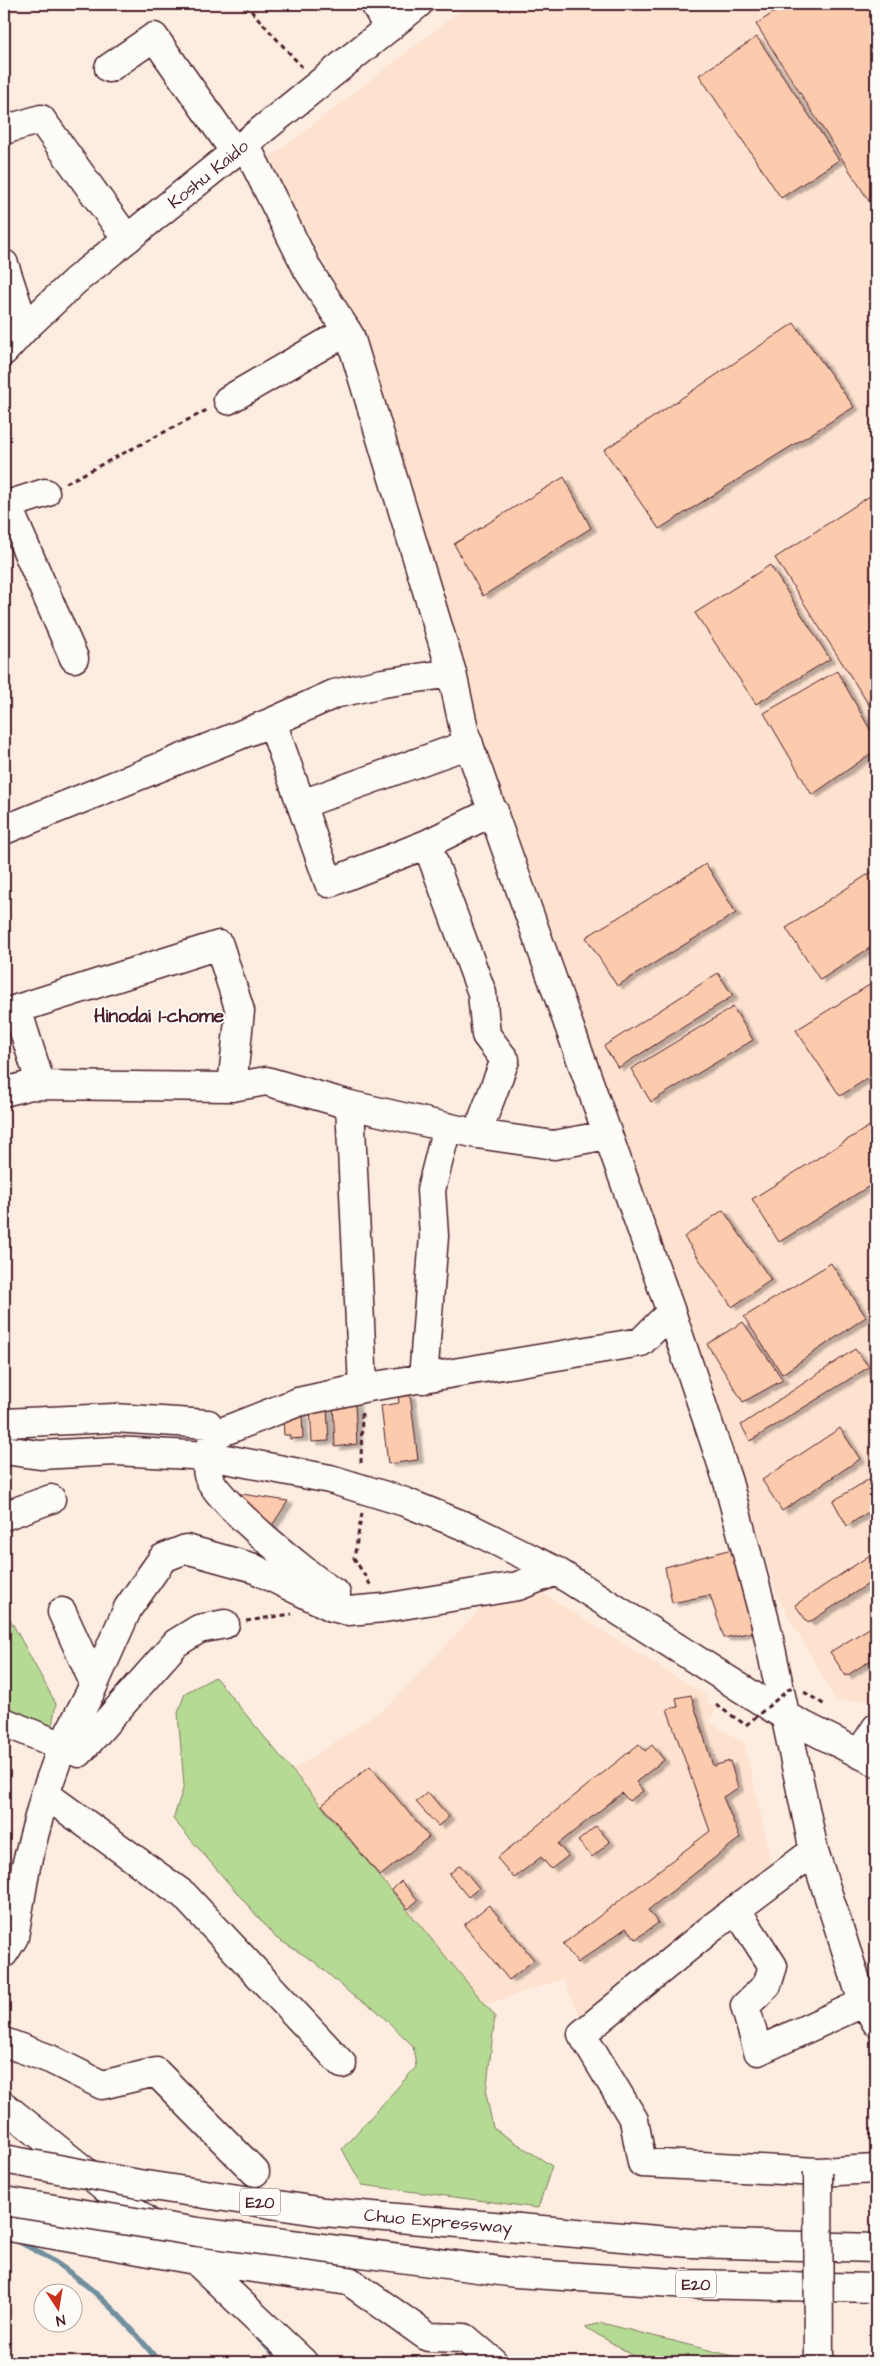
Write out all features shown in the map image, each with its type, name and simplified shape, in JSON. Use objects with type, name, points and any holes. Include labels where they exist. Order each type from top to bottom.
[{"type":"main road","points":[[375,4],[388,28]]},
{"type":"main road","name":"Koshu Kaido","points":[[11,341],[75,282],[127,238],[418,4]]},
{"type":"main road","points":[[108,68],[154,36],[240,148],[308,270],[347,331],[452,673],[469,744],[671,1312],[728,1482],[766,1625],[814,1851],[860,1994],[871,2012],[758,2051],[745,2006],[767,1985],[773,1966],[736,1909]]},
{"type":"main road","points":[[4,130],[41,119],[127,238]]},
{"type":"main road","points":[[4,264],[11,341]]},
{"type":"main road","points":[[228,400],[347,331]]},
{"type":"main road","points":[[46,493],[5,506],[74,658]]},
{"type":"main road","points":[[4,830],[272,722],[334,694],[383,683],[452,673]]},
{"type":"main road","points":[[272,722],[329,883],[427,844],[494,811]]},
{"type":"main road","points":[[302,804],[469,744]]},
{"type":"main road","points":[[427,844],[482,993],[486,1035],[506,1060],[477,1134]]},
{"type":"main road","points":[[41,1085],[10,1011],[219,945],[240,1011],[232,1088]]},
{"type":"main road","points":[[4,1092],[41,1085],[232,1088],[266,1081],[350,1105],[477,1134],[554,1145],[607,1135]]},
{"type":"main road","points":[[350,1105],[363,1388]]},
{"type":"main road","points":[[423,1379],[434,1236],[431,1190],[446,1127]]},
{"type":"main road","points":[[212,1445],[298,1402],[363,1388],[423,1379],[502,1363],[641,1342],[671,1312]]},
{"type":"main road","points":[[4,1423],[114,1418],[208,1424],[212,1445],[208,1475],[217,1490],[256,1530],[322,1586],[374,1610]]},
{"type":"main road","points":[[4,1450],[40,1455],[212,1445],[405,1502],[472,1530],[556,1571],[785,1716],[868,1758],[876,1728]]},
{"type":"main road","points":[[4,1469],[40,1455]]},
{"type":"main road","points":[[4,1516],[51,1499]]},
{"type":"main road","points":[[4,1953],[14,1937],[26,1866],[45,1794],[62,1746],[133,1601],[163,1558],[186,1550],[251,1567],[332,1607],[374,1610],[518,1586],[556,1571]]},
{"type":"main road","points":[[62,1612],[94,1684]]},
{"type":"main road","points":[[4,1722],[79,1753],[176,1643],[199,1629],[225,1624]]},
{"type":"main road","points":[[45,1794],[184,1895],[342,2064]]},
{"type":"main road","points":[[814,1851],[736,1909],[582,2034],[634,2120],[642,2163],[818,2172],[876,2169]]},
{"type":"main road","points":[[4,2042],[50,2060],[102,2085],[156,2072],[255,2172]]},
{"type":"main road","points":[[4,2106],[195,2260],[303,2362]]},
{"type":"main road","name":"Chuo Expressway","points":[[4,2158],[139,2184],[324,2212],[691,2243],[876,2248]]},
{"type":"main road","points":[[818,2172],[819,2362],[830,2362]]},
{"type":"main road","name":"E20","points":[[4,2201],[198,2232],[516,2273],[689,2284],[876,2288]]},
{"type":"main road","points":[[4,2226],[195,2260],[349,2281],[428,2337],[465,2338],[493,2362]]},
{"type":"path","points":[[245,4],[318,85]]},
{"type":"path","points":[[46,493],[228,400]]},
{"type":"path","points":[[361,1463],[363,1388]]},
{"type":"path","points":[[362,1512],[354,1558],[374,1610]]},
{"type":"path","points":[[225,1624],[293,1613]]},
{"type":"path","points":[[716,1705],[746,1725],[794,1686],[825,1705]]},
{"type":"shaded area","points":[[469,4],[876,4],[876,1700],[836,1701],[777,1596],[752,1513],[617,1114],[479,729],[362,333],[268,159]]},
{"type":"shaded area","points":[[544,1594],[709,1697],[706,1703],[718,1709],[708,1721],[745,1744],[773,1870],[581,2019],[563,1979],[479,2007],[289,1773],[388,1706],[488,1601]]},
{"type":"green space","points":[[4,1614],[10,1619],[56,1704],[47,1752],[4,1735]]},
{"type":"green space","points":[[215,1677],[495,2016],[486,2093],[493,2128],[552,2166],[538,2208],[362,2185],[342,2149],[416,2067],[413,2046],[375,2009],[352,1995],[315,1962],[276,1938],[173,1819],[184,1786],[178,1713],[185,1693]]},
{"type":"green space","points":[[602,2323],[756,2362],[644,2362],[585,2327]]},
{"type":"building","points":[[787,4],[876,4],[876,212],[756,24]]},
{"type":"building","points":[[757,37],[839,160],[781,198],[699,75]]},
{"type":"building","points":[[794,323],[854,407],[659,529],[604,450]]},
{"type":"building","points":[[564,477],[591,528],[483,596],[454,544]]},
{"type":"building","points":[[876,492],[876,716],[775,558]]},
{"type":"building","points":[[770,565],[830,659],[756,704],[695,613]]},
{"type":"building","points":[[837,671],[876,740],[876,750],[812,795],[764,713]]},
{"type":"building","points":[[706,864],[736,913],[617,986],[586,937]]},
{"type":"building","points":[[876,869],[876,944],[820,980],[786,928]]},
{"type":"building","points":[[718,973],[733,996],[618,1068],[604,1046]]},
{"type":"building","points":[[876,981],[876,1073],[840,1096],[796,1030]]},
{"type":"building","points":[[733,1007],[753,1040],[651,1102],[631,1069]]},
{"type":"building","points":[[876,1122],[876,1182],[779,1242],[752,1199]]},
{"type":"building","points":[[723,1210],[771,1280],[732,1307],[684,1237]]},
{"type":"building","points":[[831,1263],[866,1317],[782,1374],[744,1317]]},
{"type":"building","points":[[743,1322],[783,1380],[743,1402],[707,1344]]},
{"type":"building","points":[[855,1349],[869,1367],[750,1441],[741,1425]]},
{"type":"building","points":[[410,1394],[418,1460],[388,1464],[381,1406],[399,1403],[398,1395]]},
{"type":"building","points":[[355,1402],[357,1444],[335,1447],[333,1403]]},
{"type":"building","points":[[327,1408],[329,1441],[312,1442],[310,1409]]},
{"type":"building","points":[[302,1413],[303,1438],[290,1439],[290,1435],[284,1435],[283,1419]]},
{"type":"building","points":[[840,1428],[860,1459],[782,1511],[762,1480]]},
{"type":"building","points":[[876,1475],[876,1507],[847,1526],[833,1501]]},
{"type":"building","points":[[235,1493],[288,1501],[271,1527]]},
{"type":"building","points":[[732,1549],[753,1632],[724,1638],[710,1595],[672,1603],[665,1567]]},
{"type":"building","points":[[876,1551],[876,1579],[808,1623],[795,1605]]},
{"type":"building","points":[[876,1624],[876,1657],[846,1676],[830,1652]]},
{"type":"building","points":[[691,1695],[713,1766],[730,1761],[738,1788],[723,1797],[740,1838],[648,1910],[658,1923],[636,1939],[626,1928],[577,1963],[563,1944],[710,1831],[667,1709],[678,1707],[676,1698]]},
{"type":"building","points":[[639,1744],[645,1751],[652,1745],[664,1760],[636,1782],[643,1791],[629,1801],[622,1793],[558,1844],[568,1856],[551,1869],[541,1857],[514,1878],[497,1858]]},
{"type":"building","points":[[370,1766],[429,1837],[380,1876],[322,1805]]},
{"type":"building","points":[[428,1792],[449,1817],[438,1826],[416,1802]]},
{"type":"building","points":[[596,1826],[610,1842],[592,1857],[578,1841]]},
{"type":"building","points":[[460,1865],[479,1888],[468,1897],[449,1874]]},
{"type":"building","points":[[401,1881],[418,1900],[408,1909],[392,1890]]},
{"type":"building","points":[[489,1905],[534,1960],[509,1980],[464,1925]]},
{"type":"waterway","points":[[16,2240],[58,2264],[95,2292],[128,2325],[159,2362]]},
{"type":"waterway","points":[[259,2339],[282,2362]]},
{"type":"district","name":"Hinodai 1-chome","points":[[159,1015]]}]
